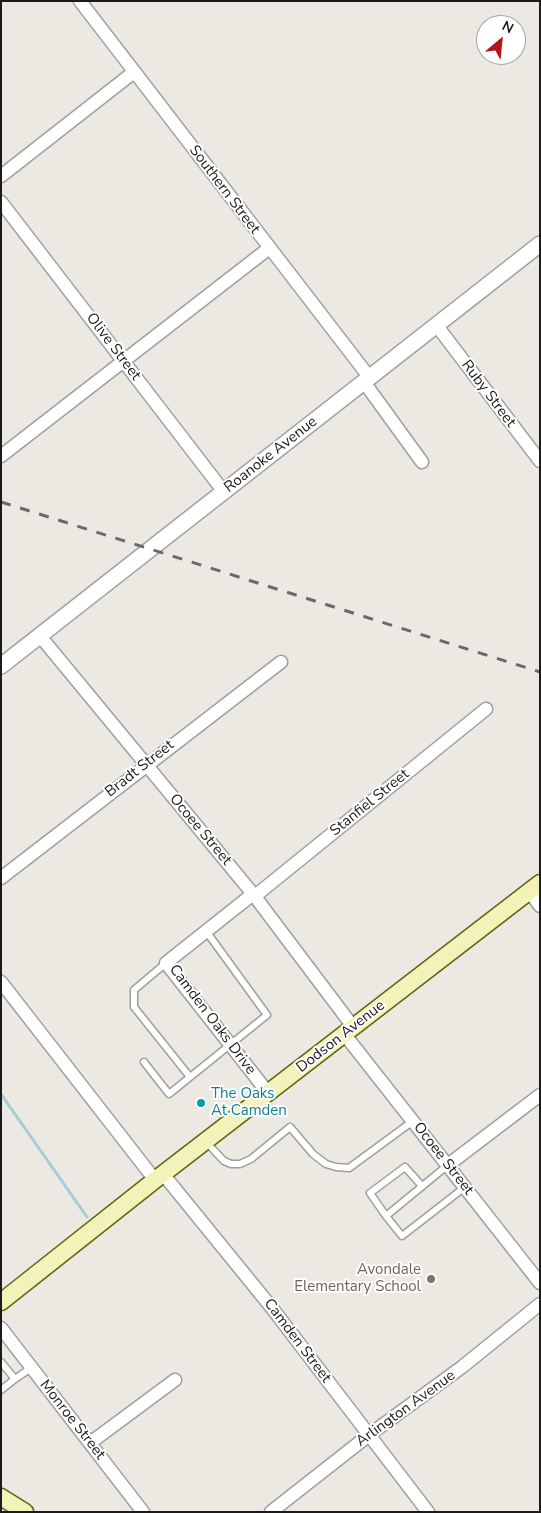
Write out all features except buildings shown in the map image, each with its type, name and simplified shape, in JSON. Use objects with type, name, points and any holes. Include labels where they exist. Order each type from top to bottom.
[{"type":"main road","name":"Dodson Avenue","points":[[1,1302],[159,1177],[535,888]]},
{"type":"main road","points":[[1,1497],[25,1512]]},
{"type":"street","name":"Southern Street","points":[[80,1],[367,380],[422,462]]},
{"type":"street","points":[[1,176],[134,72]]},
{"type":"street","name":"Olive Street","points":[[1,202],[224,492]]},
{"type":"street","name":"Roanoke Avenue","points":[[1,666],[540,244]]},
{"type":"street","points":[[1,456],[268,249]]},
{"type":"street","name":"Ruby Street","points":[[437,326],[540,461]]},
{"type":"street","name":"Ocoee Street","points":[[40,636],[254,895],[413,1121],[540,1283]]},
{"type":"street","name":"Bradt Street","points":[[1,878],[145,765],[281,662]]},
{"type":"street","name":"Stanfiel Street","points":[[254,895],[486,709]]},
{"type":"street","points":[[535,888],[540,906]]},
{"type":"street","name":"Camden Oaks Drive","points":[[254,895],[166,963],[269,1094]]},
{"type":"street","name":"Camden Street","points":[[1,982],[159,1177],[272,1308],[428,1512]]},
{"type":"street","points":[[448,1165],[540,1095]]},
{"type":"street","name":"Arlington Avenue","points":[[271,1512],[368,1435],[462,1367],[540,1304]]},
{"type":"street","name":"Monroe Street","points":[[1,1328],[143,1512]]},
{"type":"street","points":[[90,1443],[175,1380]]},
{"type":"lane","points":[[144,1062],[169,1094],[267,1015],[206,931]]},
{"type":"lane","points":[[166,963],[134,990],[134,1007],[190,1077]]},
{"type":"lane","points":[[206,1142],[224,1161],[240,1164],[251,1158],[290,1127],[313,1154],[326,1164],[349,1168],[413,1121]]},
{"type":"lane","points":[[386,1216],[448,1165]]},
{"type":"lane","points":[[422,1186],[405,1167],[370,1193],[402,1236],[465,1187]]},
{"type":"lane","points":[[1,1362],[15,1379]]},
{"type":"lane","points":[[1,1390],[32,1368]]},
{"type":"waterway","points":[[1,1094],[87,1217]]},
{"type":"railway","points":[[1,502],[540,672]]},
{"type":"place","name":"The Oaks At Camden","points":[[201,1103]]},
{"type":"place","name":"Avondale Elementary School","points":[[431,1279]]}]
